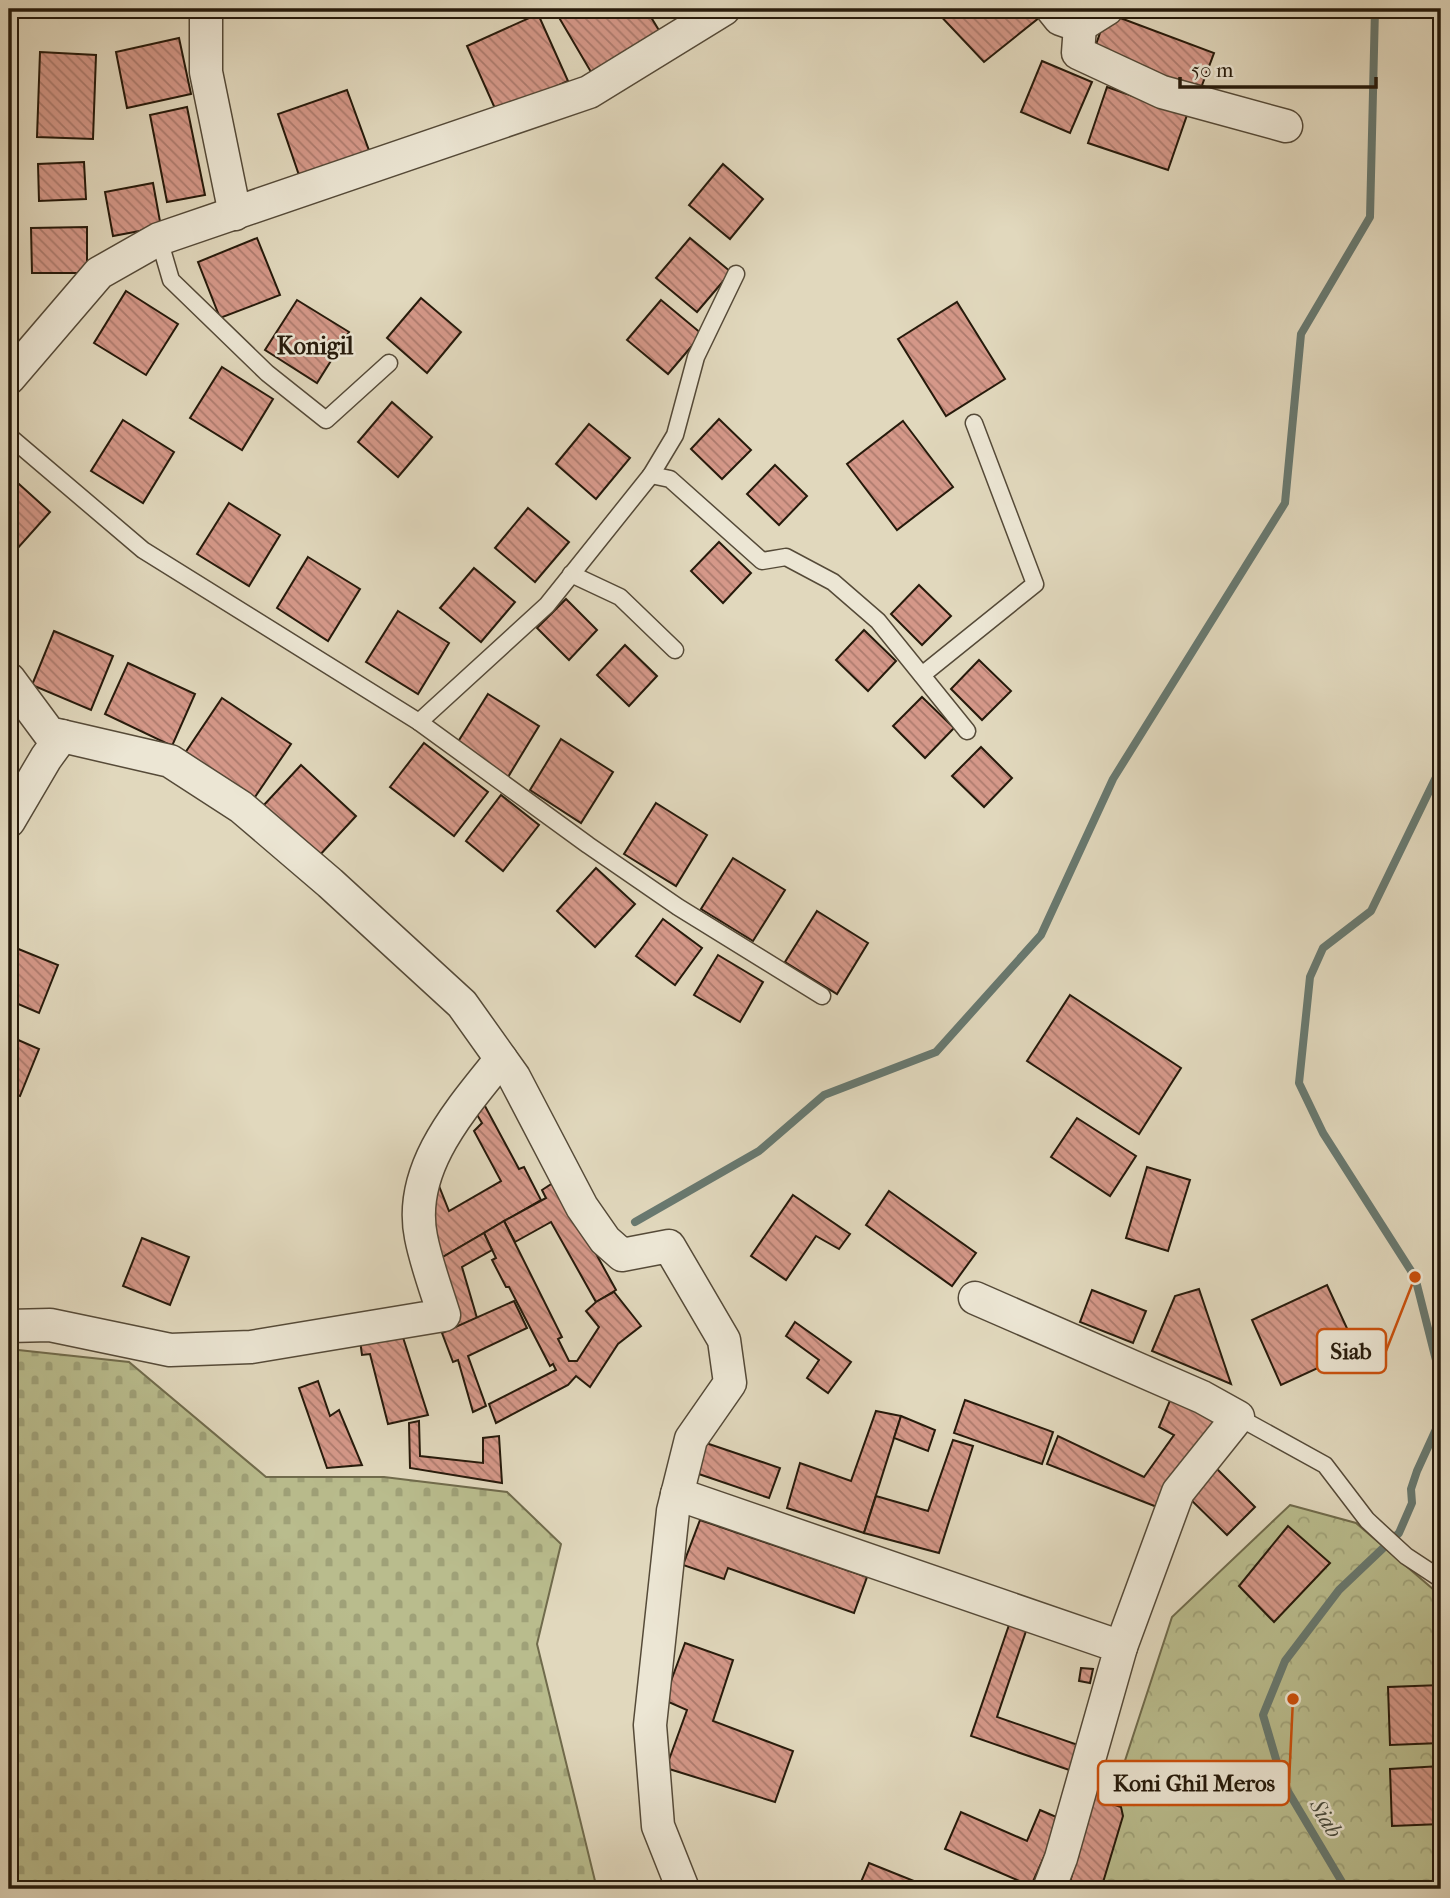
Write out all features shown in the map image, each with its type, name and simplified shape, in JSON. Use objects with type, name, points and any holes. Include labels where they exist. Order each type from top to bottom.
[{"type":"street","points":[[206,9],[206,72],[235,214]]},
{"type":"street","points":[[9,378],[99,274],[159,239],[589,92],[724,9]]},
{"type":"street","points":[[1052,9],[1060,19],[1080,26]]},
{"type":"street","points":[[1080,26],[1107,9]]},
{"type":"street","points":[[1080,26],[1078,53],[1162,92],[1286,127]]},
{"type":"street","points":[[9,678],[49,733],[170,761],[242,807],[462,1004],[514,1077],[582,1207],[605,1240],[622,1255],[669,1246],[724,1340],[730,1383],[691,1439],[673,1511],[650,1725],[658,1826],[683,1889]]},
{"type":"street","points":[[9,821],[62,736]]},
{"type":"street","points":[[9,1326],[50,1325],[170,1350],[251,1347],[444,1315],[420,1234],[420,1197],[426,1176],[449,1125],[501,1059]]},
{"type":"street","points":[[975,1298],[1202,1397],[1238,1417],[1178,1492],[1121,1647],[1061,1858],[1049,1889]]},
{"type":"street","points":[[677,1494],[1121,1647]]},
{"type":"lane","points":[[159,239],[171,280],[267,373],[326,420],[389,363]]},
{"type":"lane","points":[[419,722],[547,605],[652,475],[675,435],[696,357],[736,274]]},
{"type":"lane","points":[[922,675],[1035,584],[974,423]]},
{"type":"lane","points":[[9,436],[143,550],[419,722],[678,907],[822,996]]},
{"type":"lane","points":[[652,475],[670,479],[762,561],[786,557],[833,582],[878,621],[967,731]]},
{"type":"lane","points":[[571,574],[620,597],[675,650]]},
{"type":"lane","points":[[1238,1417],[1325,1465],[1367,1520],[1406,1556],[1441,1579]]},
{"type":"green space","points":[[9,1349],[129,1362],[266,1477],[384,1477],[507,1492],[561,1544],[537,1644],[597,1889],[9,1889]]},
{"type":"green space","points":[[1290,1505],[1356,1523],[1441,1596],[1441,1867],[1427,1889],[1097,1889],[1118,1782],[1172,1617]]},
{"type":"building","points":[[554,9],[646,9],[660,32],[591,72]]},
{"type":"building","points":[[934,9],[1033,9],[1040,17],[984,62]]},
{"type":"building","points":[[1107,13],[1214,53],[1198,96],[1092,56]]},
{"type":"building","points":[[538,14],[568,81],[497,113],[467,46]]},
{"type":"building","points":[[179,38],[191,94],[127,108],[116,52]]},
{"type":"building","points":[[9,45],[13,45],[14,149],[9,149]]},
{"type":"building","points":[[40,52],[96,55],[93,139],[37,137]]},
{"type":"building","points":[[1042,61],[1092,82],[1070,133],[1021,112]]},
{"type":"building","points":[[1107,87],[1187,115],[1168,170],[1088,143]]},
{"type":"building","points":[[347,90],[371,156],[301,181],[278,114]]},
{"type":"building","points":[[187,107],[205,195],[167,202],[150,115]]},
{"type":"building","points":[[84,162],[86,199],[39,201],[38,164]]},
{"type":"building","points":[[723,164],[763,199],[730,239],[689,205]]},
{"type":"building","points":[[153,183],[161,227],[113,236],[105,192]]},
{"type":"building","points":[[87,227],[87,273],[32,273],[31,228]]},
{"type":"building","points":[[257,238],[280,295],[220,318],[198,262]]},
{"type":"building","points":[[690,238],[731,272],[697,312],[656,278]]},
{"type":"building","points":[[126,291],[178,324],[146,375],[94,343]]},
{"type":"building","points":[[421,298],[461,332],[427,373],[387,338]]},
{"type":"building","points":[[297,300],[349,332],[317,383],[265,350]]},
{"type":"building","points":[[661,300],[702,334],[668,374],[627,340]]},
{"type":"building","points":[[957,302],[1005,379],[946,416],[898,339]]},
{"type":"building","points":[[222,367],[273,399],[242,450],[190,418]]},
{"type":"building","points":[[392,402],[432,437],[398,477],[358,442]]},
{"type":"building","points":[[719,419],[751,450],[722,479],[691,449]]},
{"type":"building","points":[[123,420],[174,452],[143,503],[91,471]]},
{"type":"building","points":[[903,421],[953,487],[897,530],[847,464]]},
{"type":"building","points":[[589,424],[630,458],[596,499],[556,464]]},
{"type":"building","points":[[775,465],[807,496],[779,525],[747,494]]},
{"type":"building","points":[[9,475],[50,512],[9,558]]},
{"type":"building","points":[[229,503],[280,535],[249,586],[197,554]]},
{"type":"building","points":[[528,508],[569,542],[535,582],[495,548]]},
{"type":"building","points":[[719,542],[751,573],[723,603],[691,571]]},
{"type":"building","points":[[308,557],[360,589],[328,641],[277,608]]},
{"type":"building","points":[[474,568],[515,602],[481,642],[440,608]]},
{"type":"building","points":[[919,585],[951,616],[922,645],[891,614]]},
{"type":"building","points":[[566,599],[597,630],[569,660],[537,628]]},
{"type":"building","points":[[398,611],[449,643],[418,694],[366,662]]},
{"type":"building","points":[[864,630],[896,661],[868,691],[836,660]]},
{"type":"building","points":[[54,631],[113,656],[91,710],[32,685]]},
{"type":"building","points":[[625,645],[657,676],[629,706],[597,675]]},
{"type":"building","points":[[979,660],[1011,691],[982,720],[951,689]]},
{"type":"building","points":[[128,663],[195,694],[172,746],[105,714]]},
{"type":"building","points":[[488,694],[539,726],[508,777],[456,745]]},
{"type":"building","points":[[922,697],[954,728],[925,758],[893,726]]},
{"type":"building","points":[[222,698],[291,744],[253,800],[185,753]]},
{"type":"building","points":[[561,739],[613,772],[581,823],[530,790]]},
{"type":"building","points":[[424,743],[488,792],[454,836],[390,787]]},
{"type":"building","points":[[981,747],[1012,778],[984,807],[952,776]]},
{"type":"building","points":[[301,765],[356,816],[318,857],[263,806]]},
{"type":"building","points":[[501,795],[539,825],[503,871],[466,841]]},
{"type":"building","points":[[656,803],[707,835],[676,886],[624,854]]},
{"type":"building","points":[[733,858],[785,890],[753,941],[701,909]]},
{"type":"building","points":[[596,868],[635,904],[595,947],[557,911]]},
{"type":"building","points":[[817,911],[868,943],[837,994],[785,962]]},
{"type":"building","points":[[663,919],[702,948],[675,985],[636,956]]},
{"type":"building","points":[[11,946],[58,965],[39,1013],[9,1000]]},
{"type":"building","points":[[718,955],[763,982],[740,1022],[694,995]]},
{"type":"building","points":[[1070,995],[1181,1068],[1139,1134],[1027,1061]]},
{"type":"building","points":[[9,1036],[39,1049],[20,1096],[9,1092]]},
{"type":"building","points":[[479,1095],[519,1169],[524,1167],[541,1200],[436,1261],[426,1191],[437,1181],[449,1211],[501,1181],[474,1131],[482,1123],[473,1108]]},
{"type":"building","points":[[1077,1118],[1136,1156],[1110,1196],[1051,1157]]},
{"type":"building","points":[[1147,1167],[1190,1180],[1168,1251],[1126,1238]]},
{"type":"building","points":[[556,1181],[616,1290],[596,1302],[551,1222],[515,1242],[504,1221],[546,1198],[542,1190]]},
{"type":"building","points":[[889,1191],[976,1253],[952,1286],[866,1225]]},
{"type":"building","points":[[793,1195],[850,1234],[839,1249],[816,1236],[786,1280],[751,1256]]},
{"type":"building","points":[[504,1221],[562,1337],[558,1339],[569,1361],[577,1361],[599,1327],[586,1311],[614,1292],[641,1326],[618,1344],[590,1387],[576,1376],[568,1385],[496,1423],[489,1404],[556,1370],[553,1364],[550,1366],[492,1260],[496,1258],[484,1233]]},
{"type":"building","points":[[484,1233],[492,1250],[462,1267],[477,1318],[455,1328],[436,1261]]},
{"type":"building","points":[[142,1238],[189,1257],[170,1305],[123,1286]]},
{"type":"building","points":[[1327,1285],[1357,1350],[1281,1385],[1252,1320]]},
{"type":"building","points":[[1199,1289],[1231,1384],[1152,1351],[1175,1296]]},
{"type":"building","points":[[1092,1290],[1146,1311],[1133,1343],[1080,1322]]},
{"type":"building","points":[[514,1301],[527,1328],[468,1356],[486,1406],[473,1412],[458,1360],[453,1362],[442,1333]]},
{"type":"building","points":[[795,1322],[851,1362],[828,1393],[807,1378],[819,1360],[786,1336]]},
{"type":"building","points":[[399,1325],[428,1415],[388,1424],[370,1354],[362,1355],[359,1333]]},
{"type":"building","points":[[318,1381],[330,1416],[339,1410],[362,1465],[327,1468],[299,1388]]},
{"type":"building","points":[[1171,1398],[1221,1422],[1157,1507],[1047,1464],[1058,1436],[1144,1477],[1174,1435],[1159,1427]]},
{"type":"building","points":[[965,1400],[1053,1432],[1042,1464],[954,1433]]},
{"type":"building","points":[[876,1411],[901,1416],[864,1533],[787,1508],[800,1463],[851,1481]]},
{"type":"building","points":[[901,1416],[935,1430],[928,1451],[894,1438]]},
{"type":"building","points":[[419,1421],[420,1456],[483,1463],[483,1438],[499,1436],[502,1483],[410,1468],[409,1423]]},
{"type":"building","points":[[953,1440],[973,1446],[939,1553],[864,1533],[876,1496],[928,1511]]},
{"type":"building","points":[[703,1442],[780,1468],[769,1498],[693,1472]]},
{"type":"building","points":[[1215,1467],[1255,1507],[1227,1535],[1186,1495]]},
{"type":"building","points":[[700,1520],[867,1577],[854,1613],[728,1568],[724,1579],[683,1565]]},
{"type":"building","points":[[1288,1526],[1330,1563],[1274,1622],[1239,1586]]},
{"type":"building","points":[[1009,1625],[1026,1631],[997,1717],[1084,1747],[1075,1772],[971,1736]]},
{"type":"building","points":[[685,1643],[733,1660],[713,1721],[793,1751],[775,1802],[666,1768],[687,1710],[664,1700]]},
{"type":"building","points":[[1081,1668],[1093,1669],[1090,1683],[1079,1681]]},
{"type":"building","points":[[1441,1685],[1441,1743],[1390,1745],[1388,1687]]},
{"type":"building","points":[[1441,1766],[1441,1824],[1392,1826],[1390,1769]]},
{"type":"building","points":[[1098,1783],[1113,1789],[1109,1803],[1121,1807],[1123,1816],[1101,1889],[1068,1889]]},
{"type":"building","points":[[1040,1810],[1061,1819],[1031,1886],[945,1849],[961,1812],[1027,1841]]},
{"type":"building","points":[[869,1863],[924,1885],[922,1889],[858,1889]]},
{"type":"waterway","points":[[635,1222],[759,1151],[824,1095],[936,1052],[1041,935],[1113,779],[1285,503],[1301,334],[1370,217],[1375,9]]},
{"type":"waterway","name":"Siab","points":[[1339,1889],[1342,1882],[1283,1783],[1263,1715],[1285,1661],[1339,1590],[1399,1533],[1412,1503],[1411,1489],[1417,1471],[1438,1425],[1440,1376],[1415,1277],[1323,1133],[1299,1083],[1310,977],[1323,948],[1371,911],[1441,767]]},
{"type":"place","name":"Siab","points":[[1415,1277]]},
{"type":"place","name":"Koni Ghil Meros","points":[[1293,1699]]},
{"type":"district","name":"Konigil","points":[[315,346]]}]
